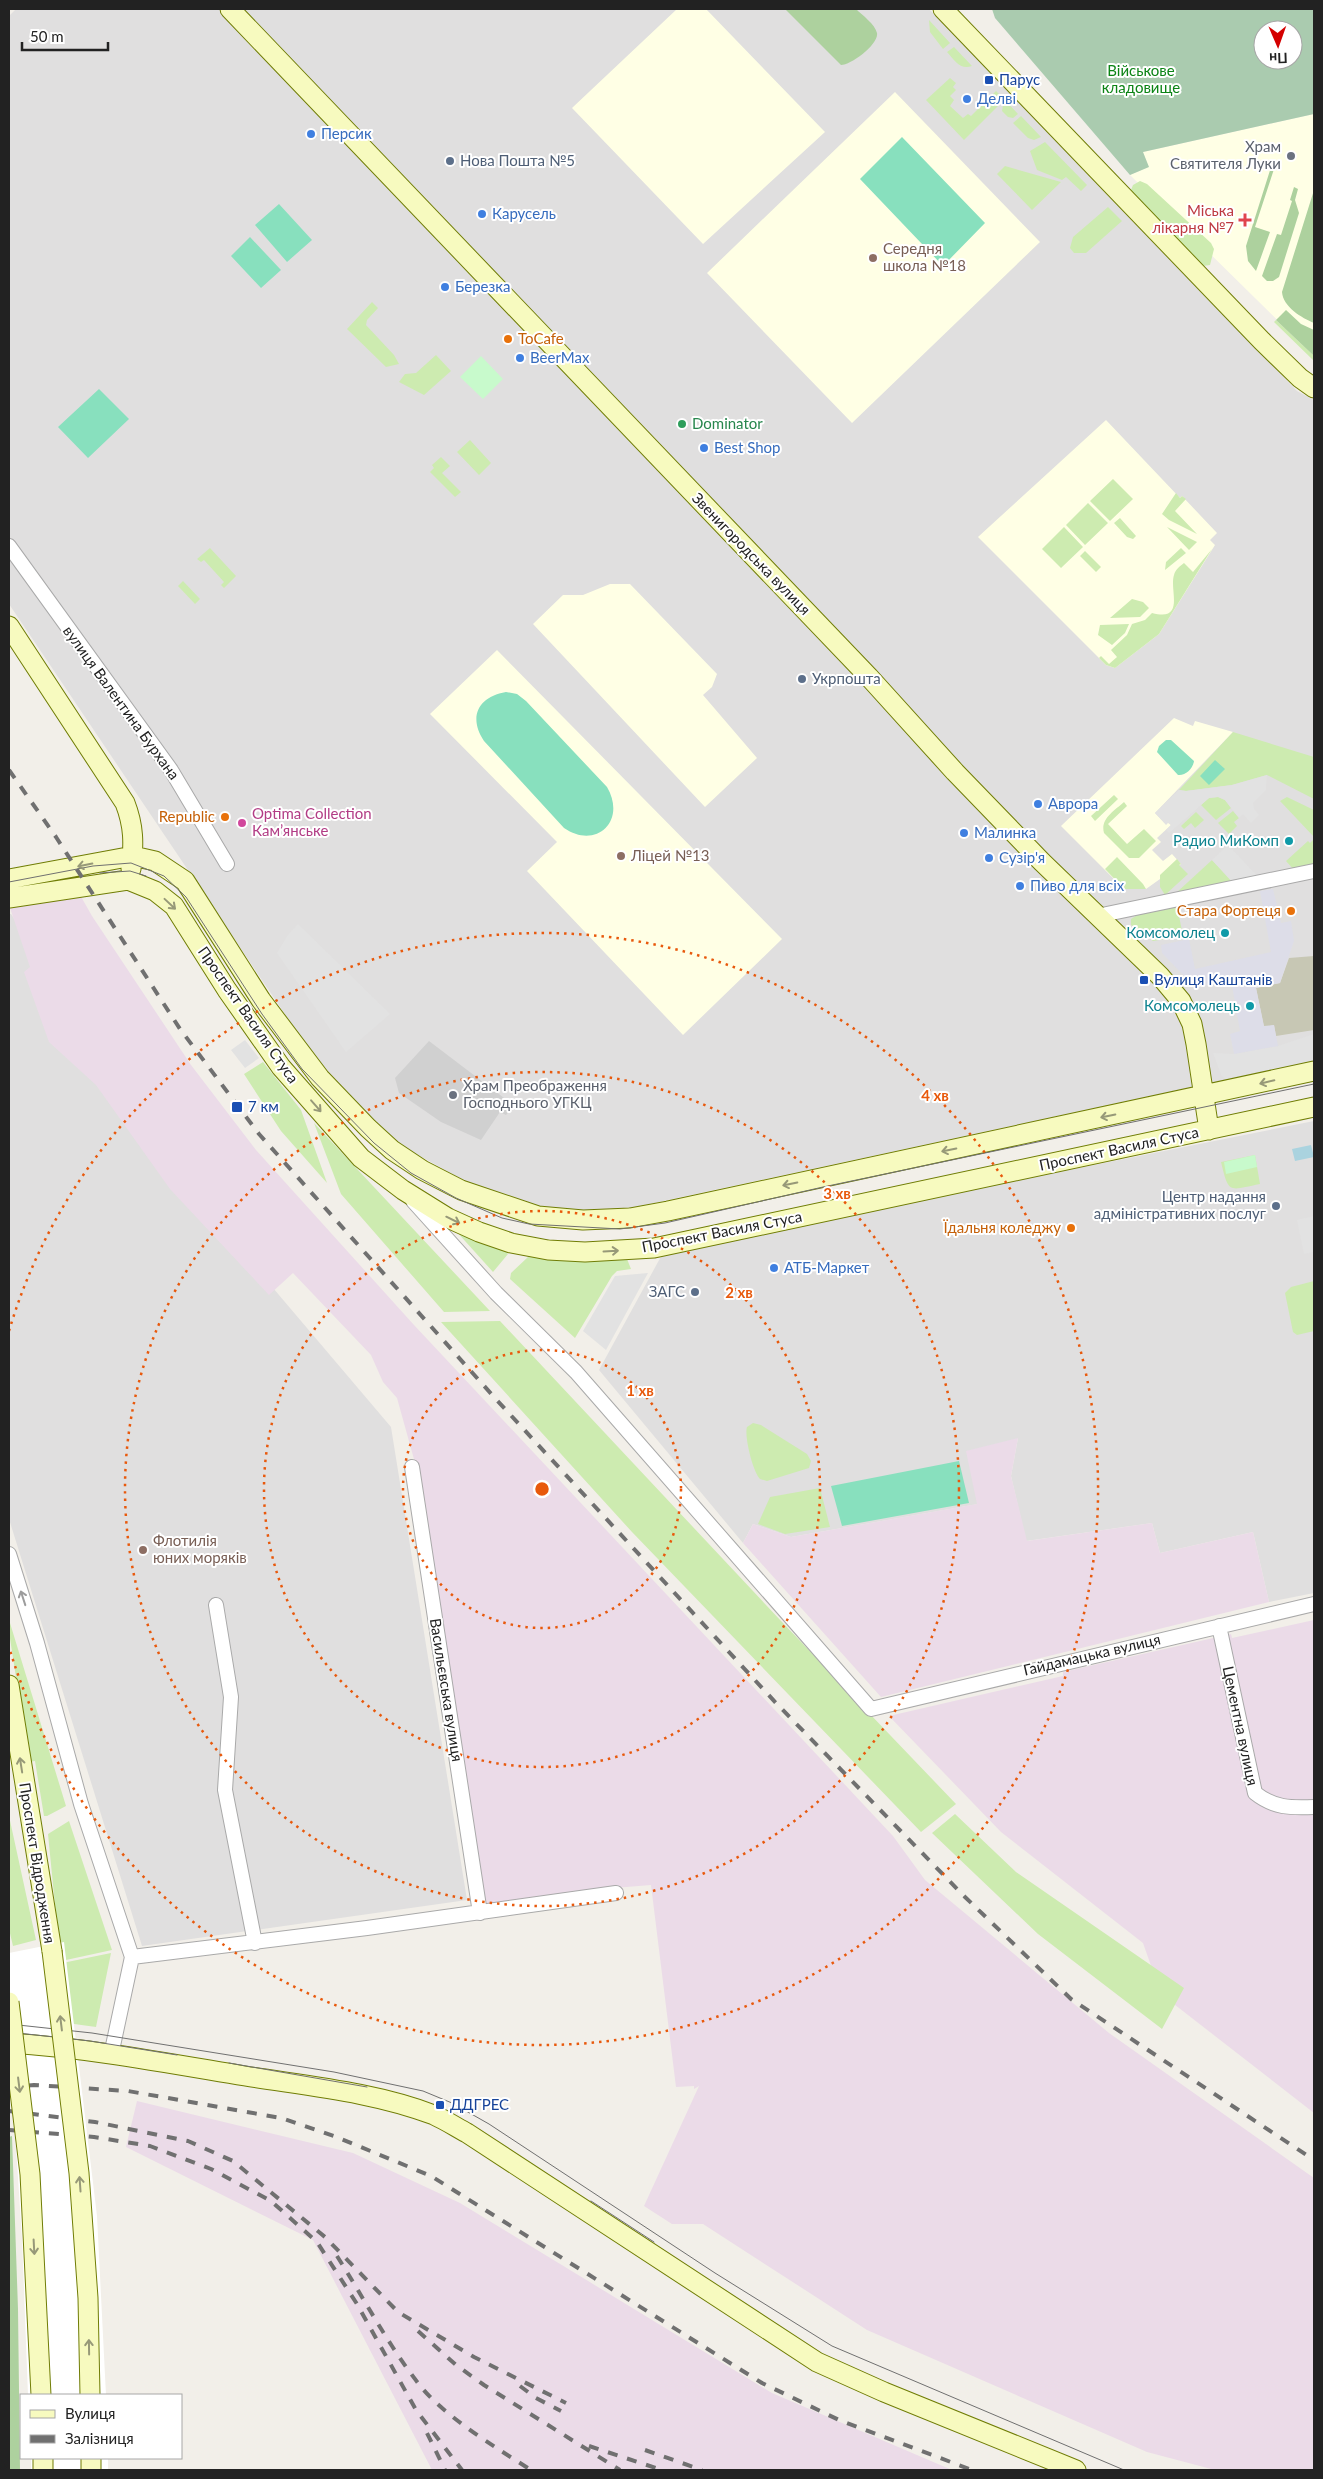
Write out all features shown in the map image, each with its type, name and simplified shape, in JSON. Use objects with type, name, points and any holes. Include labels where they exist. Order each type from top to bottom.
[{"type":"street","name":"Звенигородська вулиця","points":[[230,9],[863,670],[955,772],[1097,916],[1160,976],[1181,1001],[1192,1024],[1210,1130]]},
{"type":"street","points":[[943,9],[1262,341],[1300,378],[1314,388]]},
{"type":"street","name":"вулиця Валентина Бурхана","points":[[9,546],[171,770],[227,864]]},
{"type":"street","points":[[9,626],[126,803],[132,820],[134,838],[133,856],[128,880],[9,898]]},
{"type":"street","points":[[9,879],[133,856]]},
{"type":"street","name":"Проспект Василя Стуса","points":[[133,856],[155,861],[186,881],[260,1000],[320,1078],[392,1150],[422,1170],[461,1190],[538,1216],[582,1220],[630,1218],[1314,1071]]},
{"type":"street","points":[[1097,916],[1314,871]]},
{"type":"street","name":"Проспект Василя Стуса","points":[[128,880],[155,892],[174,906],[227,990],[281,1067],[361,1158],[403,1190],[448,1218],[511,1243],[548,1250],[617,1251],[654,1248],[1314,1108]]},
{"type":"street","name":"Гайдамацька вулиця","points":[[403,1190],[496,1293],[576,1372],[871,1708],[1314,1604]]},
{"type":"street","name":"Васильєвська вулиця","points":[[412,1467],[480,1913]]},
{"type":"street","points":[[9,1554],[37,1643],[81,1804],[132,1957],[111,2054]]},
{"type":"street","points":[[216,1605],[232,1697],[225,1790],[255,1943]]},
{"type":"street","name":"Цементна вулиця","points":[[1219,1626],[1255,1793],[1266,1802],[1285,1808],[1314,1807]]},
{"type":"street","name":"Проспект Відродження","points":[[9,1697],[52,1951],[79,2173],[88,2298],[90,2394]]},
{"type":"street","points":[[132,1957],[255,1943],[616,1893]]},
{"type":"street","points":[[9,2002],[30,2174],[41,2394]]},
{"type":"street","points":[[9,2043],[52,2046],[111,2054],[352,2094],[400,2104],[434,2116],[467,2133],[816,2362],[884,2392],[1076,2470]]},
{"type":"shaded area","points":[[16,9],[929,9],[1297,391],[1314,400],[1314,1061],[631,1208],[585,1213],[539,1209],[474,1186],[402,1146],[344,1102],[9,604],[9,16]]},
{"type":"shaded area","points":[[677,9],[706,9],[825,132],[703,244],[572,108]]},
{"type":"shaded area","name":"Середня школа №18","points":[[895,92],[1040,242],[852,423],[707,273]]},
{"type":"shaded area","name":"Міська лікарня №7","points":[[1314,114],[1314,356],[1130,175],[1148,167],[1143,152]]},
{"type":"shaded area","points":[[1106,420],[1180,498],[1182,496],[1217,533],[1210,540],[1215,545],[1159,634],[1115,668],[1106,665],[978,537]]},
{"type":"shaded area","points":[[610,584],[630,584],[717,674],[712,687],[703,695],[757,758],[705,807],[533,624],[563,595],[583,595]]},
{"type":"shaded area","name":"Ліцей №13","points":[[497,650],[782,939],[683,1035],[527,871],[557,842],[430,714]]},
{"type":"shaded area","points":[[1174,718],[1193,726],[1195,721],[1233,732],[1155,813],[1166,824],[1168,822],[1171,825],[1157,838],[1161,842],[1152,850],[1163,861],[1172,854],[1181,864],[1146,889],[1124,889],[1061,826]]},
{"type":"shaded area","points":[[1267,775],[1266,790],[1253,803],[1254,809],[1259,815],[1251,823],[1243,814],[1239,818],[1225,800],[1218,797],[1209,798],[1169,833],[1166,830],[1171,825],[1168,823],[1166,825],[1155,813],[1179,790],[1186,791],[1232,785]]},
{"type":"shaded area","points":[[1228,845],[1260,879],[1233,883],[1212,860]]},
{"type":"shaded area","points":[[1273,889],[1281,923],[1291,921],[1294,941],[1280,983],[1256,988],[1264,1026],[1274,1025],[1278,1046],[1234,1054],[1230,1034],[1240,1031],[1231,980],[1195,987],[1162,953],[1161,945],[1189,939],[1195,969],[1271,952],[1260,891]]},
{"type":"shaded area","points":[[79,893],[92,916],[191,1065],[256,1150],[414,1325],[893,1836],[925,1880],[1109,2033],[1314,2178],[1314,2470],[1215,2470],[1147,2452],[867,2330],[703,2224],[672,2224],[644,2206],[699,2086],[694,2089],[694,2086],[676,2087],[651,1885],[614,1888],[482,1907],[417,1470],[397,1398],[383,1382],[371,1355],[293,1273],[269,1295],[170,1189],[96,1085],[49,1042],[24,972],[30,967],[10,908]]},
{"type":"shaded area","points":[[9,914],[11,914],[262,1275],[391,1427],[467,1900],[142,1946],[9,1519]]},
{"type":"shaded area","points":[[298,924],[390,1014],[346,1052],[277,953],[288,935]]},
{"type":"shaded area","points":[[1314,956],[1314,1030],[1276,1036],[1274,1025],[1264,1027],[1256,988],[1280,983],[1289,958]]},
{"type":"shaded area","points":[[1314,1034],[1314,1064],[1227,1081],[1221,1075],[1213,1053],[1234,1054],[1278,1046]]},
{"type":"shaded area","points":[[245,1040],[259,1058],[245,1068],[231,1050]]},
{"type":"shaded area","points":[[429,1041],[508,1101],[513,1107],[506,1115],[500,1112],[481,1140],[441,1122],[399,1093],[395,1078]]},
{"type":"shaded area","points":[[1314,1121],[1314,1593],[1269,1602],[1253,1532],[1160,1553],[1152,1523],[1026,1541],[1011,1476],[1018,1438],[978,1504],[791,1537],[753,1524],[743,1543],[599,1370],[664,1251]]},
{"type":"shaded area","points":[[1314,1216],[1314,1252],[1304,1254],[1297,1220]]},
{"type":"shaded area","points":[[648,1273],[606,1350],[583,1331],[615,1276]]},
{"type":"shaded area","points":[[1018,1438],[1011,1476],[1027,1541],[1152,1523],[1160,1553],[1253,1532],[1269,1602],[881,1697],[743,1543],[753,1524],[791,1537],[977,1504],[966,1451]]},
{"type":"shaded area","points":[[1314,1620],[1314,2113],[1161,1994],[1143,1943],[1001,1832],[889,1716],[1063,1676],[1063,1672],[1231,1634],[1232,1638]]},
{"type":"shaded area","points":[[137,2101],[353,2153],[460,2203],[772,2393],[952,2470],[432,2470],[313,2240],[126,2147]]},
{"type":"green space","points":[[785,9],[856,9],[874,26],[877,33],[876,38],[874,43],[864,53],[851,62],[841,65]]},
{"type":"green space","name":"Військове кладовище","points":[[992,9],[1314,9],[1314,114],[1143,152],[1149,167],[1130,175],[995,18]]},
{"type":"green space","points":[[929,20],[950,43],[943,49],[930,32]]},
{"type":"green space","points":[[954,47],[972,66],[964,67],[955,61],[947,52]]},
{"type":"green space","points":[[950,78],[956,83],[953,87],[956,90],[950,96],[954,100],[950,106],[963,118],[968,114],[971,116],[996,91],[1000,95],[998,106],[964,140],[926,100]]},
{"type":"green space","points":[[1004,99],[1018,114],[1013,118],[1008,117],[1002,111]]},
{"type":"green space","points":[[1021,116],[1041,137],[1034,140],[1028,138],[1013,123]]},
{"type":"green space","points":[[902,137],[985,223],[943,266],[860,179]]},
{"type":"green space","points":[[1045,142],[1087,185],[1081,191],[1066,177],[1062,180],[1037,170],[1030,151]]},
{"type":"green space","points":[[1272,164],[1275,166],[1255,227],[1270,232],[1256,271],[1248,261],[1246,246]]},
{"type":"green space","points":[[1005,166],[1061,182],[1032,210],[997,174]]},
{"type":"green space","points":[[1140,181],[1147,184],[1211,243],[1214,249],[1210,265],[1203,266],[1131,190],[1133,185]]},
{"type":"green space","points":[[1294,187],[1298,189],[1295,200],[1299,213],[1279,277],[1273,281],[1267,281],[1262,276],[1277,234],[1281,235],[1292,201],[1290,200]]},
{"type":"green space","points":[[1314,190],[1314,323],[1289,307],[1282,292]]},
{"type":"green space","points":[[279,204],[312,240],[287,262],[255,225]]},
{"type":"green space","points":[[1108,207],[1122,221],[1086,253],[1074,253],[1070,248],[1073,237]]},
{"type":"green space","points":[[250,237],[281,270],[261,288],[231,256]]},
{"type":"green space","points":[[372,302],[378,308],[367,320],[366,325],[394,355],[399,364],[386,367],[347,329]]},
{"type":"green space","points":[[1286,310],[1301,324],[1314,330],[1314,356],[1276,320]]},
{"type":"green space","points":[[1276,320],[1314,356],[1314,361],[1274,322]]},
{"type":"green space","points":[[436,355],[451,371],[424,395],[399,382],[405,374],[416,373]]},
{"type":"green space","points":[[481,356],[503,379],[483,399],[460,377]]},
{"type":"green space","points":[[99,389],[129,419],[88,458],[58,427]]},
{"type":"green space","points":[[470,440],[491,463],[479,475],[457,452]]},
{"type":"green space","points":[[441,457],[450,466],[442,473],[461,492],[455,497],[430,472],[434,468],[432,465]]},
{"type":"green space","points":[[1113,479],[1133,499],[1110,521],[1090,501]]},
{"type":"green space","points":[[1176,493],[1180,498],[1182,496],[1186,499],[1175,511],[1197,534],[1169,520],[1162,514]]},
{"type":"green space","points":[[1088,503],[1108,523],[1085,545],[1066,525]]},
{"type":"green space","points":[[1120,518],[1136,536],[1133,539],[1127,537],[1114,523]]},
{"type":"green space","points":[[1064,527],[1083,547],[1061,568],[1042,549]]},
{"type":"green space","points":[[1167,527],[1197,542],[1189,550]]},
{"type":"green space","points":[[210,548],[236,576],[224,588],[221,585],[224,582],[204,560],[201,562],[197,559]]},
{"type":"green space","points":[[1181,548],[1186,553],[1165,570],[1166,562]]},
{"type":"green space","points":[[1212,549],[1159,634],[1115,668],[1106,665],[1099,658],[1101,656],[1109,664],[1117,657],[1111,650],[1127,635],[1132,624],[1145,620],[1152,613],[1163,615],[1173,609],[1173,581],[1178,568],[1184,563],[1193,572]]},
{"type":"green space","points":[[1085,551],[1101,567],[1096,572],[1080,556]]},
{"type":"green space","points":[[183,581],[200,599],[195,604],[178,586]]},
{"type":"green space","points":[[1132,599],[1143,602],[1149,608],[1140,617],[1110,618]]},
{"type":"green space","points":[[1129,624],[1125,633],[1112,645],[1098,635],[1100,625]]},
{"type":"green space","points":[[506,692],[517,694],[526,701],[607,787],[612,799],[613,811],[611,821],[597,834],[587,836],[576,834],[564,828],[484,741],[477,724],[478,709],[488,698]]},
{"type":"green space","points":[[1233,732],[1314,757],[1314,799],[1267,775],[1232,785],[1186,791],[1179,790]]},
{"type":"green space","points":[[1166,740],[1171,740],[1194,761],[1192,767],[1186,773],[1178,775],[1157,752],[1159,746]]},
{"type":"green space","points":[[1215,760],[1225,769],[1209,785],[1200,776]]},
{"type":"green space","points":[[1114,795],[1118,799],[1095,821],[1091,816]]},
{"type":"green space","points":[[1218,797],[1225,800],[1231,808],[1216,820],[1201,805],[1209,798]]},
{"type":"green space","points":[[1287,797],[1314,810],[1314,837],[1280,801]]},
{"type":"green space","points":[[1124,802],[1127,806],[1108,824],[1127,844],[1144,829],[1156,841],[1139,858],[1129,858],[1104,833],[1103,828],[1106,819]]},
{"type":"green space","points":[[1233,811],[1239,818],[1234,822],[1237,826],[1229,834],[1218,823]]},
{"type":"green space","points":[[1196,812],[1204,820],[1195,828],[1191,823],[1184,829],[1181,826]]},
{"type":"green space","points":[[1314,839],[1314,866],[1295,871],[1286,861],[1308,841],[1310,843]]},
{"type":"green space","points":[[1117,857],[1146,889],[1124,889],[1105,869]]},
{"type":"green space","points":[[1177,859],[1181,864],[1179,865],[1188,874],[1165,895],[1160,887],[1160,875]]},
{"type":"green space","points":[[1212,860],[1233,882],[1176,893]]},
{"type":"green space","points":[[1177,906],[1183,936],[1153,941],[1131,925],[1131,919],[1139,914]]},
{"type":"green space","points":[[263,1062],[301,1110],[327,1183],[281,1131],[244,1074]]},
{"type":"green space","points":[[314,1123],[490,1311],[444,1312],[341,1194]]},
{"type":"green space","points":[[1255,1155],[1260,1184],[1232,1188],[1226,1180],[1221,1162]]},
{"type":"green space","points":[[1255,1155],[1257,1167],[1226,1174],[1224,1162]]},
{"type":"green space","points":[[456,1231],[503,1248],[508,1254],[493,1272]]},
{"type":"green space","points":[[528,1257],[627,1259],[631,1269],[617,1271],[612,1276],[575,1338],[510,1279],[511,1273]]},
{"type":"green space","points":[[1314,1281],[1314,1331],[1297,1335],[1293,1332],[1285,1293],[1291,1287]]},
{"type":"green space","points":[[500,1321],[782,1622],[956,1804],[921,1832],[632,1532],[441,1322]]},
{"type":"green space","points":[[753,1423],[761,1425],[807,1454],[811,1461],[809,1468],[767,1481],[760,1479],[752,1462],[746,1432],[747,1427]]},
{"type":"green space","points":[[959,1461],[969,1503],[842,1526],[831,1486]]},
{"type":"green space","points":[[820,1488],[830,1527],[785,1534],[758,1524],[770,1497]]},
{"type":"green space","points":[[10,1623],[66,1806],[47,1816],[44,1816],[35,1761],[29,1762],[9,1632]]},
{"type":"green space","points":[[955,1814],[1016,1872],[1184,1988],[1162,2029],[1038,1934],[932,1833]]},
{"type":"green space","points":[[9,1816],[36,1940],[13,1946],[9,1929]]},
{"type":"green space","points":[[69,1821],[112,1950],[66,1960],[57,1925],[48,1834]]},
{"type":"green space","points":[[111,1953],[96,2027],[9,2015],[9,1974]]},
{"type":"green space","points":[[12,2136],[18,2309],[20,2470],[9,2470],[9,2137]]},
{"type":"water","points":[[1311,1145],[1314,1157],[1295,1161],[1292,1149]]},
{"type":"pier","points":[[64,1942],[97,2216],[106,2394],[28,2394],[22,2239],[16,2147],[9,2089],[9,1953]]},
{"type":"pier","points":[[31,2459],[108,2459],[108,2470],[31,2470]]},
{"type":"tram line","points":[[9,882],[93,866],[131,863],[164,876],[186,897],[262,1014],[302,1069],[374,1143],[411,1173],[456,1198],[502,1218],[529,1224],[620,1229],[665,1223],[823,1187],[1314,1084]]},
{"type":"tram line","points":[[100,873],[130,871],[146,876]]},
{"type":"tram line","points":[[9,2024],[92,2033],[334,2072],[423,2091],[452,2103],[489,2124],[715,2273],[832,2346],[1124,2470]]},
{"type":"tram line","points":[[9,2032],[90,2041],[177,2055]]},
{"type":"tram line","points":[[229,2063],[367,2087]]},
{"type":"tram line","points":[[591,2201],[654,2242]]},
{"type":"railway","points":[[9,770],[56,837],[180,1029],[259,1134],[494,1397],[776,1703],[965,1897],[1071,1999],[1314,2160]]},
{"type":"railway","points":[[9,2087],[34,2085],[128,2091],[281,2118],[334,2136],[431,2176],[762,2383],[839,2420],[972,2470]]},
{"type":"railway","points":[[9,2111],[95,2122],[188,2141],[233,2161],[325,2237],[398,2312],[474,2357],[566,2403]]},
{"type":"railway","points":[[9,2130],[94,2137],[150,2146],[211,2169],[271,2201],[317,2242],[357,2304],[416,2410],[462,2470]]},
{"type":"railway","points":[[337,2256],[388,2340],[422,2388],[459,2422],[531,2470]]},
{"type":"railway","points":[[418,2331],[456,2365],[484,2385],[620,2470]]},
{"type":"railway","points":[[520,2386],[536,2398],[561,2411]]},
{"type":"railway","points":[[427,2433],[445,2470]]},
{"type":"railway","points":[[589,2446],[662,2470]]},
{"type":"railway","points":[[645,2450],[702,2470]]},
{"type":"place","name":"Парус","points":[[989,80]]},
{"type":"place","name":"Делві","points":[[967,99]]},
{"type":"place","name":"Персик","points":[[311,134]]},
{"type":"place","name":"Храм Святителя Луки","points":[[1291,156]]},
{"type":"place","name":"Нова Пошта №5","points":[[450,161]]},
{"type":"place","name":"Карусель","points":[[482,214]]},
{"type":"place","name":"Міська лікарня №7","points":[[1245,220]]},
{"type":"place","name":"Середня школа №18","points":[[873,258]]},
{"type":"place","name":"Березка","points":[[445,287]]},
{"type":"place","name":"ToCafe","points":[[508,339]]},
{"type":"place","name":"BeerMax","points":[[520,358]]},
{"type":"place","name":"Dominator","points":[[682,424]]},
{"type":"place","name":"Best Shop","points":[[704,448]]},
{"type":"place","name":"Укрпошта","points":[[802,679]]},
{"type":"place","name":"Аврора","points":[[1038,804]]},
{"type":"place","name":"Republic","points":[[225,817]]},
{"type":"place","name":"Optima Collection Кам’янське","points":[[242,823]]},
{"type":"place","name":"Малинка","points":[[964,833]]},
{"type":"place","name":"Радио МиКомп","points":[[1289,841]]},
{"type":"place","name":"Ліцей №13","points":[[621,856]]},
{"type":"place","name":"Сузір'я","points":[[989,858]]},
{"type":"place","name":"Пиво для всіх","points":[[1020,886]]},
{"type":"place","name":"Стара Фортеця","points":[[1291,911]]},
{"type":"place","name":"Комсомолец","points":[[1225,933]]},
{"type":"place","name":"Вулиця Каштанів","points":[[1144,980]]},
{"type":"place","name":"Комсомолець","points":[[1250,1006]]},
{"type":"place","name":"Храм Преображення Господнього УГКЦ","points":[[453,1095]]},
{"type":"place","name":"7 км","points":[[237,1107]]},
{"type":"place","name":"Центр надання адміністративних послуг","points":[[1276,1206]]},
{"type":"place","name":"Їдальня коледжу","points":[[1071,1228]]},
{"type":"place","name":"АТБ-Маркет","points":[[774,1268]]},
{"type":"place","name":"ЗАГС","points":[[695,1292]]},
{"type":"place","name":"Флотилія юних моряків","points":[[143,1550]]},
{"type":"place","name":"ДДГРЕС","points":[[440,2105]]}]
